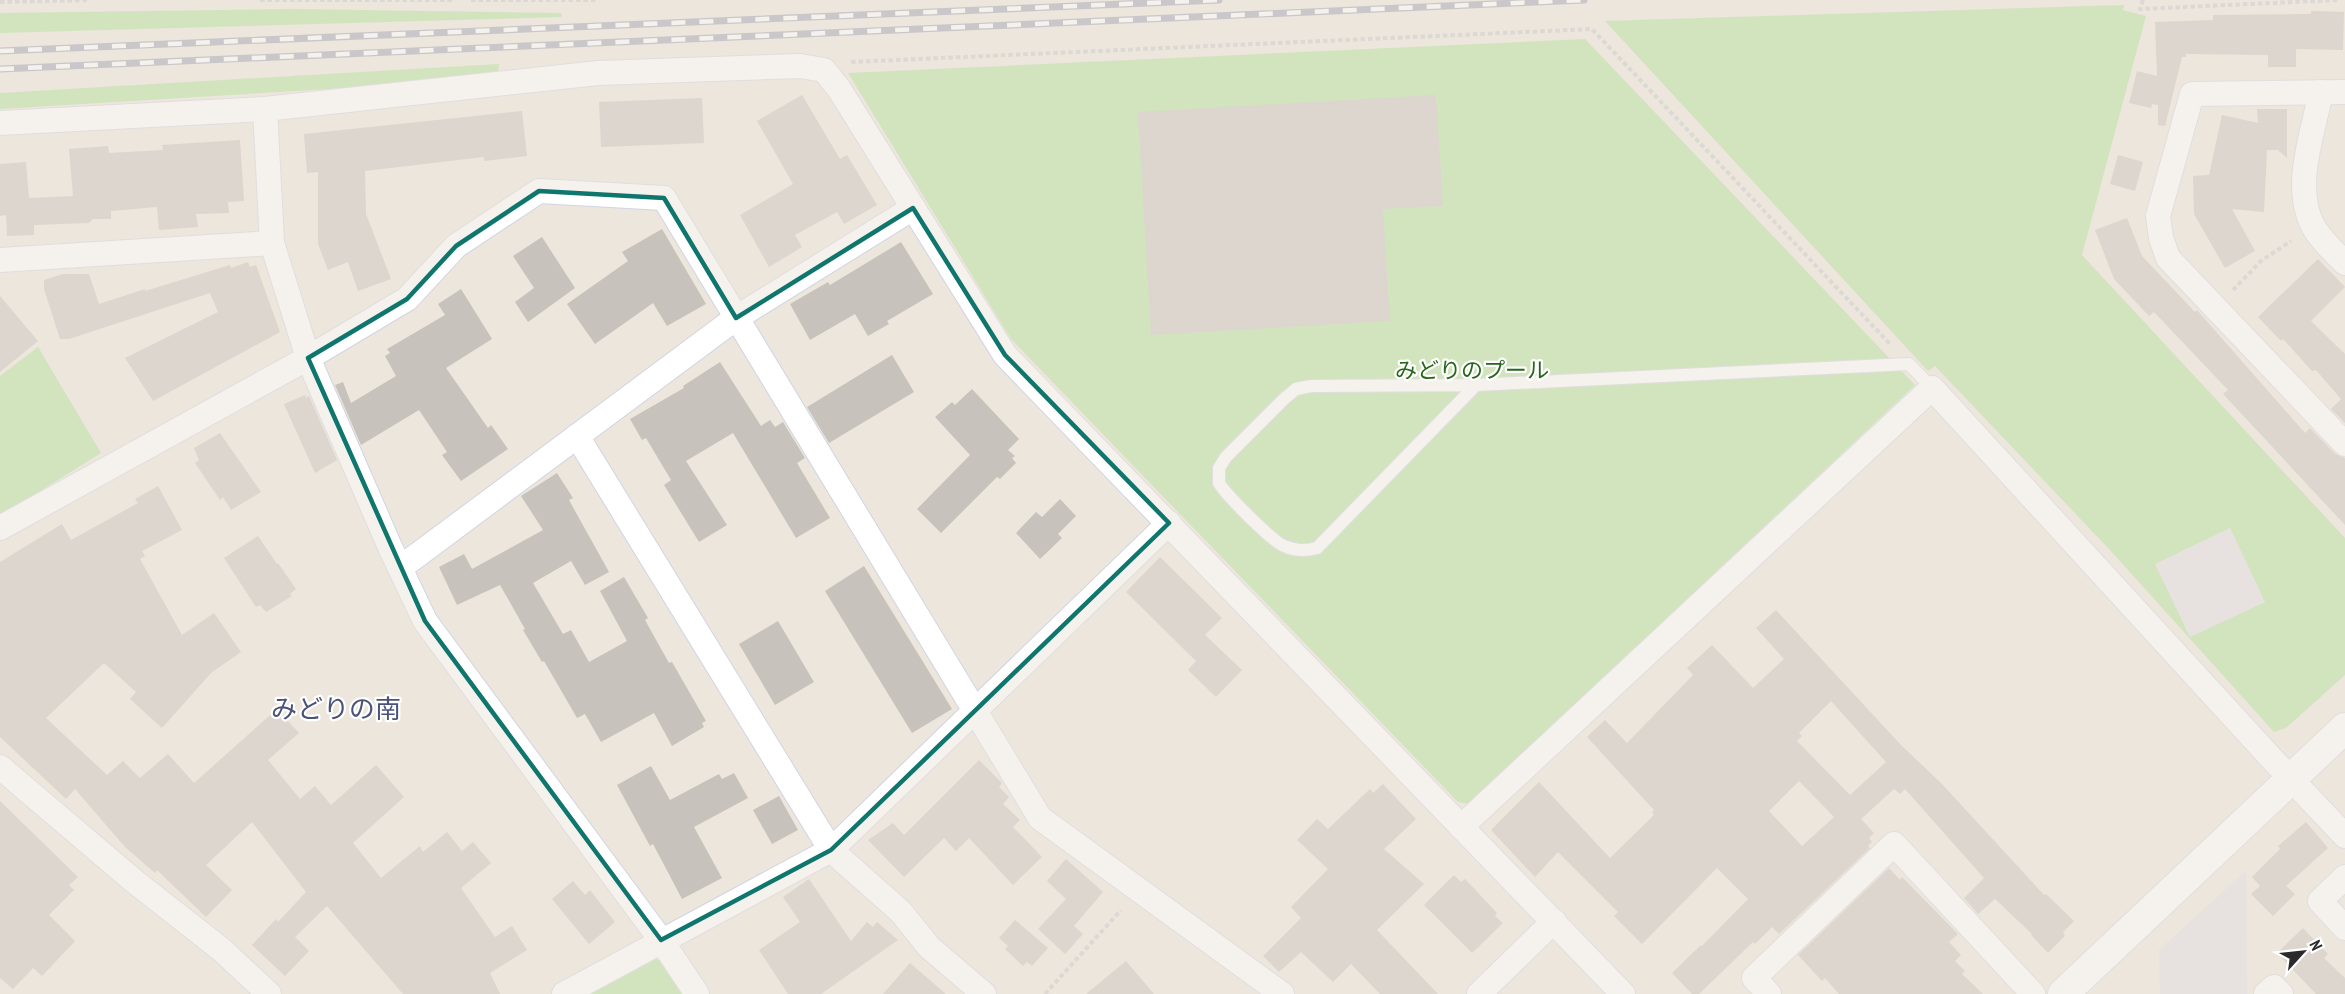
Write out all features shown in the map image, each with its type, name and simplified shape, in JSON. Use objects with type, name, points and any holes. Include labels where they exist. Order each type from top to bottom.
[{"type":"street","points":[[0,123],[265,109],[598,74],[800,66],[824,70],[839,89],[1005,355],[1623,994]]},
{"type":"street","points":[[2321,92],[2303,183],[2305,205],[2313,226],[2345,262]]},
{"type":"street","points":[[2345,92],[2192,94],[2158,216],[2161,238],[2168,258],[2345,444]]},
{"type":"street","points":[[265,109],[272,243],[308,358],[425,621],[661,940],[697,994]]},
{"type":"street","points":[[0,528],[308,358],[407,299],[456,246],[539,191],[664,198],[1040,818],[1282,994]]},
{"type":"street","points":[[400,568],[736,318],[913,208]]},
{"type":"street","points":[[0,261],[272,243]]},
{"type":"street","points":[[1461,827],[1932,388],[2345,836]]},
{"type":"street","points":[[577,436],[831,850],[901,912],[929,947],[984,994]]},
{"type":"street","points":[[564,994],[831,850],[1169,523]]},
{"type":"street","points":[[2063,994],[2345,728]]},
{"type":"street","points":[[3,776],[222,950],[269,994]]},
{"type":"street","points":[[1769,994],[1754,978],[1894,844],[2033,994]]},
{"type":"street","points":[[2345,876],[2320,901],[2345,928]]},
{"type":"street","points":[[1479,994],[1554,921]]},
{"type":"street","points":[[2266,994],[2274,987],[2281,994]]},
{"type":"lane","points":[[1476,385],[1317,548],[1301,551],[1282,545],[1232,500],[1219,483],[1219,468],[1226,457],[1296,389],[1311,386],[1476,385],[1909,364],[1932,388]]},
{"type":"path","points":[[0,2],[89,0]]},
{"type":"path","points":[[260,0],[455,0]]},
{"type":"path","points":[[471,0],[596,0]]},
{"type":"path","points":[[2143,0],[2140,9],[2337,0]]},
{"type":"path","points":[[824,70],[840,62],[1592,29],[1909,364]]},
{"type":"path","points":[[2216,308],[2261,261],[2313,226]]},
{"type":"path","points":[[1045,994],[1138,890]]},
{"type":"highlighted area","points":[[539,191],[664,198],[736,318],[913,208],[1005,355],[1169,523],[831,850],[661,940],[425,621],[308,358],[407,299],[456,246]]},
{"type":"shaded area","points":[[2230,528],[2265,602],[2190,638],[2155,564]]},
{"type":"shaded area","points":[[2246,871],[2247,994],[2160,994],[2159,950]]},
{"type":"green space","points":[[2124,5],[2123,10],[2146,16],[2082,255],[2345,538],[2345,675],[2286,728],[2274,732],[2110,550],[1935,366],[1928,371],[1605,21]],"holes":[[[2230,528],[2265,602],[2190,637],[2155,564]]]},
{"type":"green space","points":[[294,9],[561,13],[562,17],[0,33],[0,13]]},
{"type":"green space","name":"みどりのプール","points":[[1585,39],[1915,385],[1469,804],[1458,802],[1011,339],[848,73]]},
{"type":"green space","points":[[499,64],[498,71],[394,85],[0,109],[0,93]]},
{"type":"green space","points":[[38,347],[101,453],[0,516],[0,376]]},
{"type":"green space","points":[[645,956],[659,960],[682,994],[580,994]]},
{"type":"building","points":[[2311,11],[2344,12],[2343,50],[2296,49],[2296,67],[2268,67],[2268,55],[2186,54],[2186,57],[2182,57],[2165,126],[2158,125],[2158,105],[2152,104],[2151,108],[2129,103],[2137,71],[2157,76],[2155,22],[2213,20],[2213,15],[2311,14]]},
{"type":"building","points":[[802,95],[840,159],[847,155],[877,205],[844,224],[837,212],[795,235],[802,247],[769,267],[740,215],[793,184],[757,121]]},
{"type":"building","points":[[1436,95],[1443,206],[1383,209],[1390,321],[1151,335],[1138,112]]},
{"type":"building","points":[[702,98],[704,143],[601,147],[599,102]]},
{"type":"building","points":[[2257,109],[2287,109],[2287,158],[2278,150],[2267,150],[2264,212],[2232,209],[2255,251],[2225,268],[2194,214],[2193,176],[2209,175],[2222,115],[2258,123]]},
{"type":"building","points":[[522,111],[527,156],[484,161],[484,157],[365,171],[366,214],[391,279],[358,291],[348,262],[328,270],[318,244],[318,172],[307,173],[304,134]]},
{"type":"building","points":[[240,140],[244,201],[228,202],[229,213],[196,214],[198,227],[159,230],[157,207],[111,211],[111,219],[93,219],[89,223],[34,225],[34,235],[7,236],[6,215],[0,216],[0,164],[26,162],[29,198],[73,196],[69,149],[108,146],[109,153],[163,150],[162,145]]},
{"type":"building","points":[[2118,155],[2143,162],[2135,191],[2110,184]]},
{"type":"building","points":[[2127,218],[2142,256],[2195,312],[2197,310],[2305,433],[2310,428],[2335,454],[2345,458],[2345,525],[2223,394],[2228,390],[2154,312],[2149,316],[2114,279],[2095,230]]},
{"type":"building","points":[[662,229],[706,304],[667,326],[653,303],[595,344],[567,304],[628,261],[622,252]]},
{"type":"building","points":[[542,237],[575,288],[528,322],[515,302],[534,288],[513,256]]},
{"type":"building","points":[[901,242],[933,294],[887,321],[889,324],[868,336],[855,314],[810,340],[790,304],[828,282],[830,285]]},
{"type":"building","points":[[2318,259],[2345,287],[2311,321],[2345,354],[2345,423],[2331,409],[2341,399],[2316,370],[2312,371],[2283,339],[2281,341],[2258,317]]},
{"type":"building","points":[[248,262],[250,267],[256,265],[280,332],[153,401],[125,358],[218,312],[210,293],[69,339],[60,339],[44,289],[44,280],[63,274],[89,274],[99,304],[230,265],[231,268]]},
{"type":"building","points":[[461,289],[492,339],[446,368],[488,428],[491,425],[508,449],[461,481],[442,455],[447,452],[419,410],[361,445],[335,385],[343,382],[351,403],[396,376],[385,356],[390,353],[387,349],[445,315],[438,304]]},
{"type":"building","points":[[0,296],[38,341],[0,372]]},
{"type":"building","points":[[892,355],[914,392],[829,443],[807,407]]},
{"type":"building","points":[[720,362],[761,426],[770,420],[775,427],[783,422],[805,458],[797,463],[830,518],[796,538],[733,433],[686,461],[727,525],[699,542],[664,485],[671,480],[646,438],[642,440],[630,419],[684,388],[683,386]]},
{"type":"building","points":[[972,389],[1019,439],[1008,450],[1015,456],[1012,458],[1016,463],[1000,479],[997,477],[941,533],[917,509],[970,455],[935,417],[952,402],[955,405]]},
{"type":"building","points":[[305,395],[306,398],[309,396],[337,460],[315,473],[284,404]]},
{"type":"building","points":[[220,433],[261,492],[231,510],[223,497],[220,500],[195,463],[199,460],[194,448]]},
{"type":"building","points":[[557,473],[573,498],[569,500],[609,572],[585,585],[571,561],[533,583],[563,634],[571,630],[589,662],[627,641],[600,591],[624,577],[648,618],[645,620],[669,663],[672,662],[706,721],[702,723],[704,727],[672,746],[654,713],[601,742],[585,714],[577,718],[523,630],[525,629],[500,585],[457,605],[439,567],[464,554],[472,569],[543,530],[521,496]]},
{"type":"building","points":[[158,486],[182,530],[142,551],[145,556],[140,559],[182,635],[214,613],[241,652],[211,673],[162,728],[130,699],[136,692],[104,663],[46,718],[107,775],[123,761],[140,778],[168,754],[194,783],[277,709],[299,733],[268,760],[300,799],[315,786],[331,805],[376,765],[404,797],[353,843],[381,878],[420,846],[423,852],[447,832],[462,851],[473,842],[491,863],[461,888],[495,937],[512,926],[527,950],[490,973],[500,994],[403,994],[327,906],[295,937],[309,951],[285,976],[252,945],[306,892],[252,822],[206,865],[232,890],[206,917],[157,870],[155,873],[125,847],[75,789],[66,799],[0,737],[0,562],[62,524],[71,540],[138,503],[135,499]]},
{"type":"building","points":[[1060,499],[1076,516],[1058,534],[1062,538],[1040,559],[1016,533],[1036,512],[1042,517]]},
{"type":"building","points":[[258,536],[296,589],[290,594],[292,596],[266,612],[260,605],[256,607],[224,558]]},
{"type":"building","points":[[1160,557],[1222,618],[1205,635],[1242,670],[1216,697],[1188,670],[1196,661],[1126,592]]},
{"type":"building","points":[[864,566],[952,709],[912,733],[825,591]]},
{"type":"building","points":[[1776,610],[2044,895],[2046,894],[2074,921],[2063,932],[2065,936],[2048,953],[2032,934],[1995,899],[1978,914],[1964,898],[1984,878],[1905,789],[1900,794],[1894,789],[1861,819],[1874,833],[1869,838],[1872,842],[1868,846],[1870,848],[1779,934],[1772,927],[1699,994],[1692,994],[1672,973],[1748,899],[1717,868],[1642,944],[1614,916],[1618,912],[1558,852],[1535,877],[1491,830],[1539,782],[1610,858],[1654,815],[1652,812],[1654,810],[1587,737],[1605,720],[1627,743],[1693,675],[1687,668],[1712,645],[1753,688],[1784,659],[1756,628]],"holes":[[[1831,701],[1886,762],[1850,795],[1797,741],[1802,736],[1799,733]],[[1799,781],[1834,817],[1802,846],[1769,811]]]},
{"type":"building","points":[[778,621],[814,682],[775,705],[739,644]]},
{"type":"building","points":[[979,760],[1002,783],[999,787],[1009,797],[1003,804],[1020,820],[1013,827],[1042,857],[1013,885],[969,838],[956,851],[944,838],[904,877],[868,840],[893,823],[904,835]]},
{"type":"building","points":[[651,766],[670,800],[719,774],[722,779],[734,773],[748,798],[694,827],[722,878],[682,899],[653,844],[650,846],[617,785]]},
{"type":"building","points":[[1383,784],[1416,819],[1384,849],[1424,884],[1377,930],[1438,994],[1380,994],[1351,964],[1333,982],[1301,952],[1279,972],[1263,956],[1301,918],[1291,907],[1328,869],[1297,840],[1317,819],[1328,829],[1370,789],[1373,793]]},
{"type":"building","points":[[779,796],[798,830],[772,844],[753,810]]},
{"type":"building","points":[[0,801],[78,877],[69,885],[74,890],[49,915],[75,941],[42,976],[33,968],[13,989],[0,978]]},
{"type":"building","points":[[2306,822],[2328,848],[2286,886],[2295,894],[2273,916],[2251,894],[2260,886],[2252,877],[2280,849],[2278,846]]},
{"type":"building","points":[[1066,859],[1103,892],[1074,926],[1083,934],[1065,954],[1038,929],[1066,899],[1047,881]]},
{"type":"building","points":[[1889,868],[1900,880],[1902,877],[1958,934],[1949,942],[1961,955],[1955,961],[1965,971],[1962,974],[1983,994],[1839,994],[1825,978],[1822,981],[1798,955]]},
{"type":"building","points":[[1454,875],[1461,882],[1465,879],[1497,913],[1495,916],[1503,923],[1472,953],[1424,905]]},
{"type":"building","points":[[809,879],[851,941],[867,922],[873,927],[877,922],[898,940],[821,994],[788,994],[759,950],[800,922],[783,897]]},
{"type":"building","points":[[573,881],[585,895],[590,890],[615,922],[589,944],[552,899]]},
{"type":"building","points":[[1015,920],[1048,948],[1032,966],[1027,962],[1023,966],[1005,949],[1008,946],[999,938]]},
{"type":"building","points":[[2303,928],[2328,954],[2324,958],[2345,978],[2345,994],[2316,994],[2277,953]]},
{"type":"building","points":[[1126,961],[1154,994],[1086,994]]},
{"type":"building","points":[[910,963],[946,994],[883,994]]},
{"type":"railway","points":[[0,51],[1219,0]]},
{"type":"railway","points":[[0,69],[1584,0]]},
{"type":"district","name":"みどりの南","points":[[336,708]]}]
